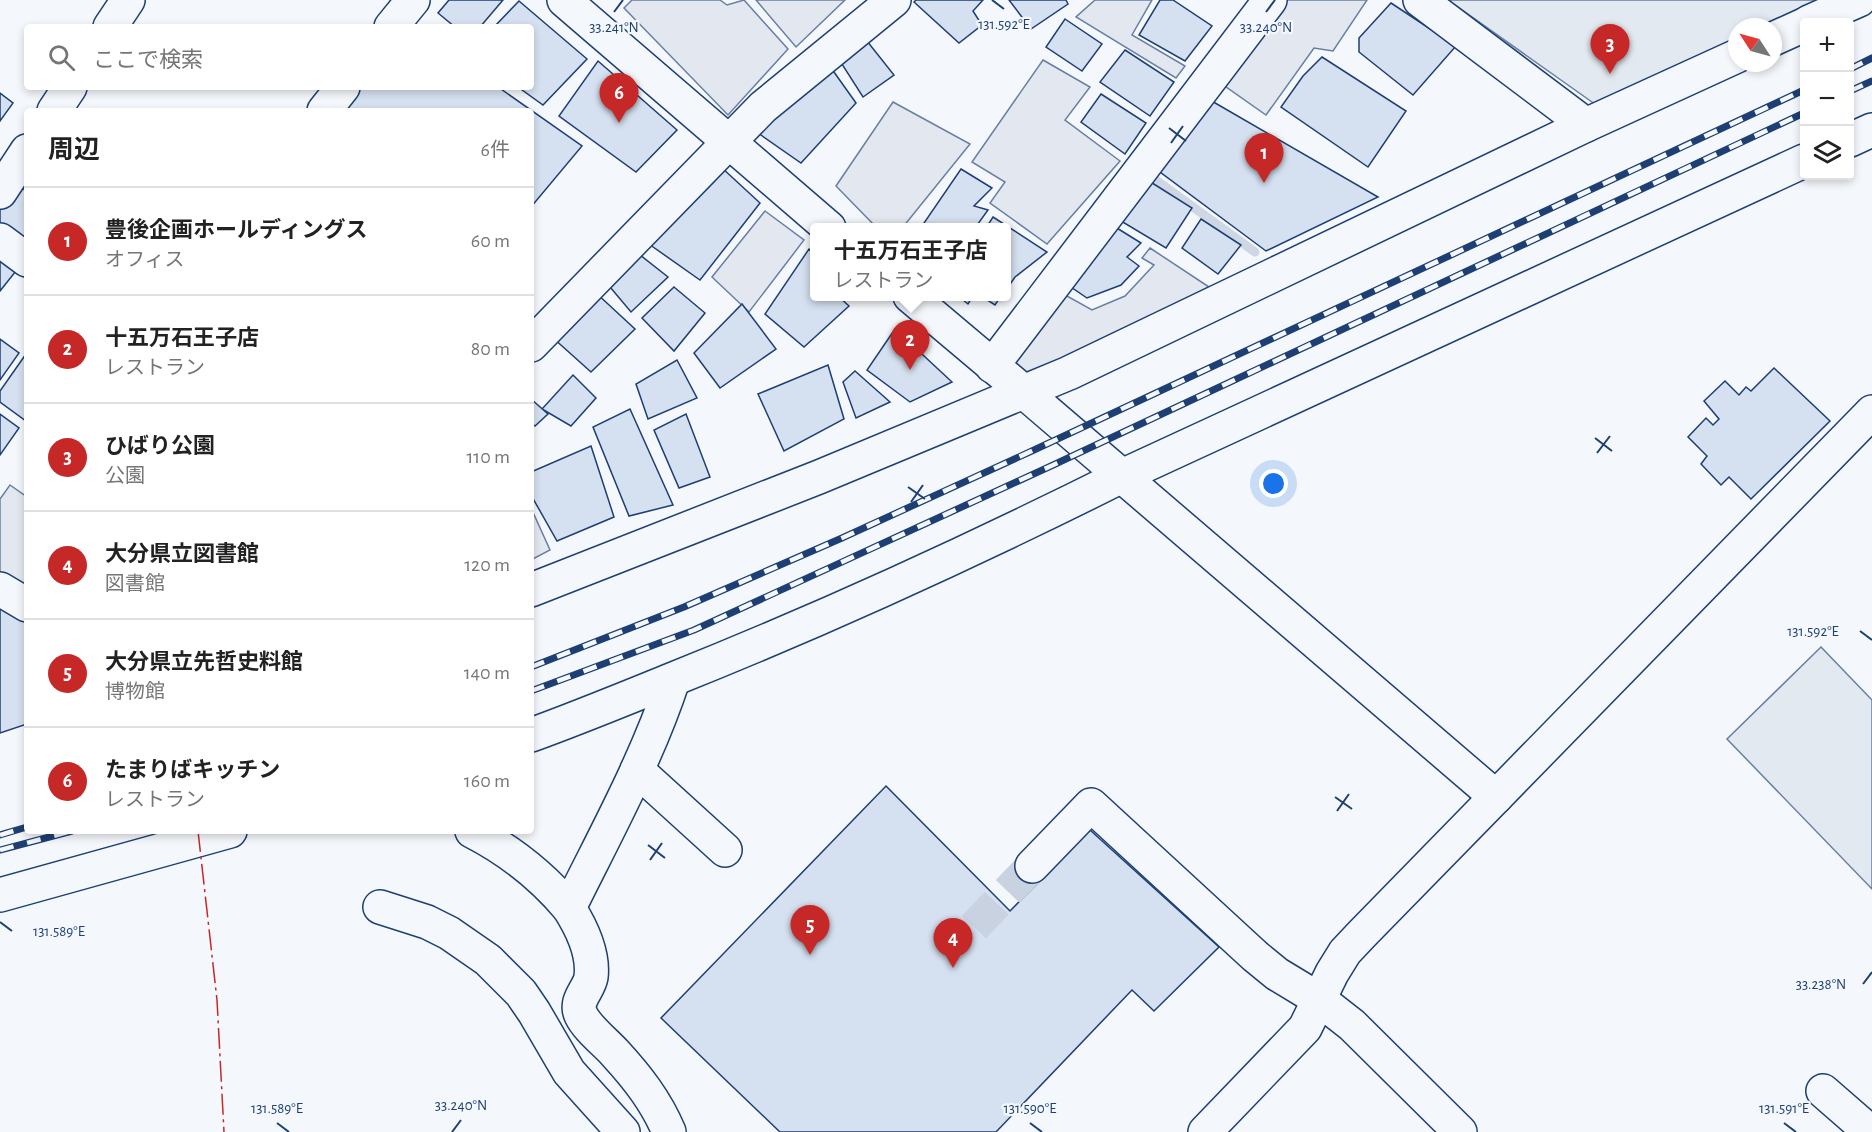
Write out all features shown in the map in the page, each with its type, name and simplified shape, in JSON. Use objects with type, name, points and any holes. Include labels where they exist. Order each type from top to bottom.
[{"type":"street","points":[[112,24],[128,0]]},
{"type":"street","points":[[393,24],[413,0]]},
{"type":"street","points":[[564,0],[824,223]]},
{"type":"street","points":[[534,342],[763,107],[894,0]]},
{"type":"street","points":[[992,366],[1270,0]]},
{"type":"street","points":[[1420,0],[1586,125]]},
{"type":"street","points":[[1818,18],[1859,0]]},
{"type":"street","points":[[1782,35],[1800,27]]},
{"type":"street","points":[[534,589],[819,477],[1069,373],[1586,125],[1728,60]]},
{"type":"street","points":[[56,108],[68,90]]},
{"type":"street","points":[[326,108],[341,90]]},
{"type":"street","points":[[1854,138],[1872,130]]},
{"type":"street","points":[[0,192],[24,156]]},
{"type":"street","points":[[534,734],[732,656],[915,576],[1122,477],[1800,163]]},
{"type":"street","points":[[0,240],[24,258]]},
{"type":"street","points":[[915,301],[1496,797]]},
{"type":"street","points":[[1205,1132],[1305,1028],[1345,952],[1872,412]]},
{"type":"street","points":[[0,589],[24,603]]},
{"type":"street","points":[[569,908],[637,770],[662,714],[673,680]]},
{"type":"street","points":[[637,770],[725,850]]},
{"type":"street","points":[[1032,866],[1091,805],[1276,974],[1320,1000],[1352,1025],[1460,1132]]},
{"type":"street","points":[[0,895],[219,834]]},
{"type":"street","points":[[478,834],[500,846],[525,865],[569,908],[584,936],[592,967],[591,980],[579,1003],[580,1012],[588,1025],[640,1082],[656,1104],[669,1132]]},
{"type":"street","points":[[380,907],[427,922],[449,933],[488,960],[521,993],[569,1072],[622,1132]]},
{"type":"street","points":[[1823,1091],[1870,1132]]},
{"type":"shaded area","points":[[632,0],[720,0],[727,5],[744,0],[788,49],[728,115],[624,8]]},
{"type":"shaded area","points":[[756,0],[845,0],[796,47]]},
{"type":"shaded area","points":[[1095,0],[1152,0],[1132,35],[1185,66],[1176,78],[1076,17]]},
{"type":"shaded area","points":[[1285,0],[1367,0],[1333,51],[1314,48],[1266,115],[1222,84]]},
{"type":"shaded area","points":[[1448,0],[1824,0],[1782,20],[1782,18],[1728,18],[1728,46],[1599,107]]},
{"type":"shaded area","points":[[1043,60],[1090,87],[1065,120],[1120,161],[1047,244],[990,203],[1005,182],[972,162]]},
{"type":"shaded area","points":[[893,102],[970,144],[906,223],[872,223],[836,186]]},
{"type":"shaded area","points":[[765,211],[804,240],[749,312],[712,277]]},
{"type":"shaded area","points":[[1150,248],[1209,287],[1030,377],[1008,361],[1058,291],[1092,310],[1125,296],[1154,265],[1142,258]]},
{"type":"shaded area","points":[[10,485],[24,495],[24,593],[0,574],[0,499]]},
{"type":"shaded area","points":[[534,515],[550,550],[534,558]]},
{"type":"shaded area","points":[[1821,647],[1872,700],[1872,889],[1727,739]]},
{"type":"building","points":[[449,0],[503,0],[483,24],[451,24],[438,13]]},
{"type":"building","points":[[916,0],[983,0],[973,11],[982,25],[959,43],[914,2]]},
{"type":"building","points":[[1009,0],[1066,0],[1068,4],[1031,29]]},
{"type":"building","points":[[1160,0],[1173,0],[1212,26],[1185,61],[1139,35]]},
{"type":"building","points":[[519,1],[587,59],[543,105],[522,90],[534,90],[534,24],[497,24]]},
{"type":"building","points":[[1391,3],[1456,46],[1413,95],[1359,52],[1359,38]]},
{"type":"building","points":[[1065,19],[1102,44],[1082,71],[1046,47]]},
{"type":"building","points":[[863,36],[894,75],[863,97],[838,58]]},
{"type":"building","points":[[1125,50],[1174,82],[1150,116],[1100,82]]},
{"type":"building","points":[[1322,57],[1406,111],[1368,167],[1281,107],[1303,76]]},
{"type":"building","points":[[598,61],[677,130],[636,172],[559,116]]},
{"type":"building","points":[[829,65],[856,103],[801,163],[758,133]]},
{"type":"building","points":[[355,90],[502,90],[528,108],[341,108]]},
{"type":"building","points":[[0,93],[13,103],[0,121]]},
{"type":"building","points":[[1101,94],[1146,123],[1125,154],[1081,122]]},
{"type":"building","points":[[1210,100],[1378,197],[1266,251],[1156,169]]},
{"type":"building","points":[[534,112],[582,146],[534,203]]},
{"type":"building","points":[[721,167],[760,203],[700,280],[646,242]]},
{"type":"building","points":[[961,169],[992,188],[974,206],[988,210],[979,223],[924,223]]},
{"type":"building","points":[[1149,181],[1192,208],[1166,248],[1121,221]]},
{"type":"building","points":[[17,184],[24,190],[24,241],[0,223],[0,209]]},
{"type":"building","points":[[993,217],[1002,223],[989,223]]},
{"type":"building","points":[[1201,219],[1241,245],[1218,274],[1182,248]]},
{"type":"building","points":[[1112,225],[1141,243],[1127,257],[1139,266],[1121,285],[1087,298],[1068,285]]},
{"type":"building","points":[[1011,229],[1047,252],[1011,283]]},
{"type":"building","points":[[809,249],[810,301],[844,301],[849,306],[804,347],[765,314]]},
{"type":"building","points":[[635,251],[668,277],[631,312],[605,281]]},
{"type":"building","points":[[0,260],[16,271],[0,291]]},
{"type":"building","points":[[674,287],[705,313],[674,351],[642,318]]},
{"type":"building","points":[[595,292],[635,329],[591,372],[552,337]]},
{"type":"building","points":[[742,304],[776,349],[720,388],[694,353]]},
{"type":"building","points":[[895,329],[952,382],[910,402],[867,370]]},
{"type":"building","points":[[0,339],[19,353],[0,380]]},
{"type":"building","points":[[24,357],[24,420],[0,402],[0,391]]},
{"type":"building","points":[[677,360],[697,398],[648,419],[636,384]]},
{"type":"building","points":[[828,365],[844,419],[784,451],[758,394]]},
{"type":"building","points":[[1774,368],[1830,421],[1751,499],[1729,477],[1721,485],[1701,464],[1707,456],[1688,437],[1706,418],[1713,425],[1719,419],[1704,401],[1725,381],[1739,395],[1746,387],[1751,391]]},
{"type":"building","points":[[855,371],[890,402],[856,418],[843,382]]},
{"type":"building","points":[[573,375],[596,398],[571,426],[542,409]]},
{"type":"building","points":[[534,402],[548,414],[534,425]]},
{"type":"building","points":[[630,409],[673,505],[629,516],[593,427]]},
{"type":"building","points":[[0,414],[19,428],[0,455]]},
{"type":"building","points":[[686,414],[710,477],[679,488],[654,430]]},
{"type":"building","points":[[591,446],[614,517],[557,541],[534,500],[534,471]]},
{"type":"building","points":[[0,605],[24,619],[24,725],[0,733]]},
{"type":"building","points":[[886,786],[1010,911],[1090,830],[1219,947],[1154,1011],[1132,990],[996,1132],[780,1132],[661,1018]]},
{"type":"waterway","points":[[1149,175],[1255,252]]},
{"type":"tunnel","points":[[974,927],[1032,866]]},
{"type":"railway","points":[[1854,67],[1872,58]]},
{"type":"railway","points":[[1854,89],[1872,81]]},
{"type":"railway","points":[[534,666],[684,607],[842,538],[1800,92]]},
{"type":"railway","points":[[534,690],[694,630],[1051,466],[1800,115]]},
{"type":"railway","points":[[0,835],[24,828]]},
{"type":"railway","points":[[0,850],[61,834]]},
{"type":"power","points":[[198,834],[217,1000],[224,1132]]},
{"type":"place","name":"ひばり公園","points":[[1610,74]]},
{"type":"place","name":"たまりばキッチン","points":[[619,123]]},
{"type":"place","name":"豊後企画ホールディングス","points":[[1264,183]]},
{"type":"place","name":"十五万石王子店","points":[[910,370]]},
{"type":"place","name":"大分県立先哲史料館","points":[[810,955]]},
{"type":"place","name":"大分県立図書館","points":[[953,968]]}]
